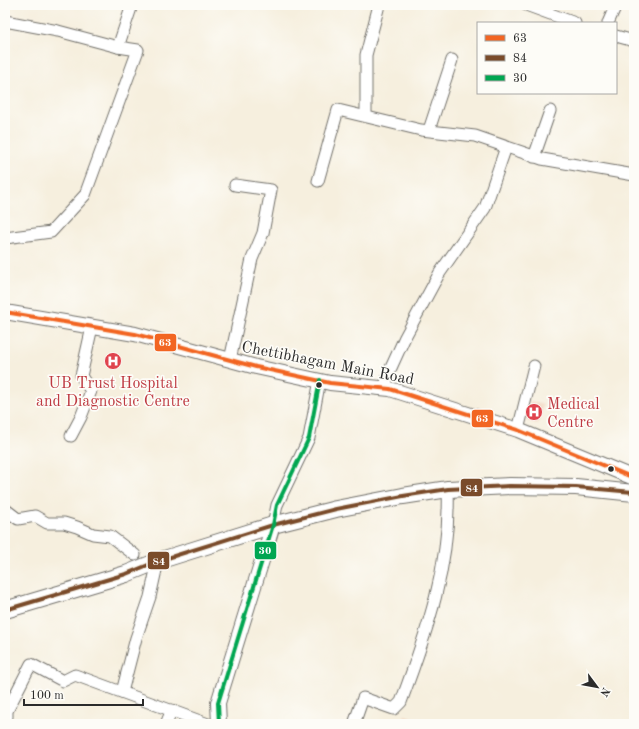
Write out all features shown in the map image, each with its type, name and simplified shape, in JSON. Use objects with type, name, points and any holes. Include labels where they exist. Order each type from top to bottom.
[{"type":"highway","points":[[10,608],[126,574],[158,561],[273,525],[336,509],[448,489],[510,486],[561,486],[633,479]]},
{"type":"main road","name":"Chettibhagam Main Road","points":[[5,312],[135,334],[230,360],[320,380],[384,389],[518,430],[633,479]]},
{"type":"main road","points":[[219,724],[218,703],[273,525]]},
{"type":"street","points":[[118,47],[132,5]]},
{"type":"street","points":[[366,115],[366,55],[379,5]]},
{"type":"street","points":[[526,5],[572,22]]},
{"type":"street","points":[[608,22],[616,5]]},
{"type":"street","points":[[5,21],[58,31],[118,47],[138,50],[85,195],[51,232],[5,238]]},
{"type":"street","points":[[617,36],[634,41]]},
{"type":"street","points":[[429,130],[452,60]]},
{"type":"street","points":[[318,181],[338,110],[429,130],[475,136],[534,157],[634,175]]},
{"type":"street","points":[[534,157],[550,111]]},
{"type":"street","points":[[384,389],[390,370],[405,337],[439,274],[485,208],[506,147]]},
{"type":"street","points":[[230,360],[252,260],[263,233],[270,190],[235,185]]},
{"type":"street","points":[[71,436],[81,417],[91,391],[81,376],[92,327]]},
{"type":"street","points":[[518,430],[534,366]]},
{"type":"street","points":[[273,525],[277,505],[310,438],[320,380]]},
{"type":"street","points":[[354,724],[363,698],[394,709],[401,702],[425,637],[436,596],[447,543],[449,519],[448,489]]},
{"type":"street","points":[[5,509],[18,519],[35,516],[47,523],[77,526],[93,534],[110,536],[135,555]]},
{"type":"street","points":[[122,692],[136,638],[150,597],[158,561]]},
{"type":"street","points":[[5,717],[7,717],[7,711],[31,664],[63,681],[75,676],[208,724]]},
{"type":"street","points":[[166,724],[172,710]]},
{"type":"shaded area","name":"Medical Centre","points":[[530,401],[543,405],[538,424],[525,420]]},
{"type":"shaded area","points":[[405,715],[432,724],[402,724]]},
{"type":"transit line","name":"63","points":[[5,312],[135,334],[256,367],[330,383],[390,389],[518,430],[634,478]]},
{"type":"transit line","name":"30","points":[[219,724],[218,703],[273,525],[277,505],[309,438],[320,380]]},
{"type":"transit line","name":"84","points":[[5,610],[126,574],[158,561],[273,525],[336,509],[403,496],[448,489],[510,486],[576,487],[633,492]]},
{"type":"place","name":"UB Trust Hospital and Diagnostic Centre","points":[[113,361]]},
{"type":"place","name":"Medical Centre","points":[[534,412]]}]
